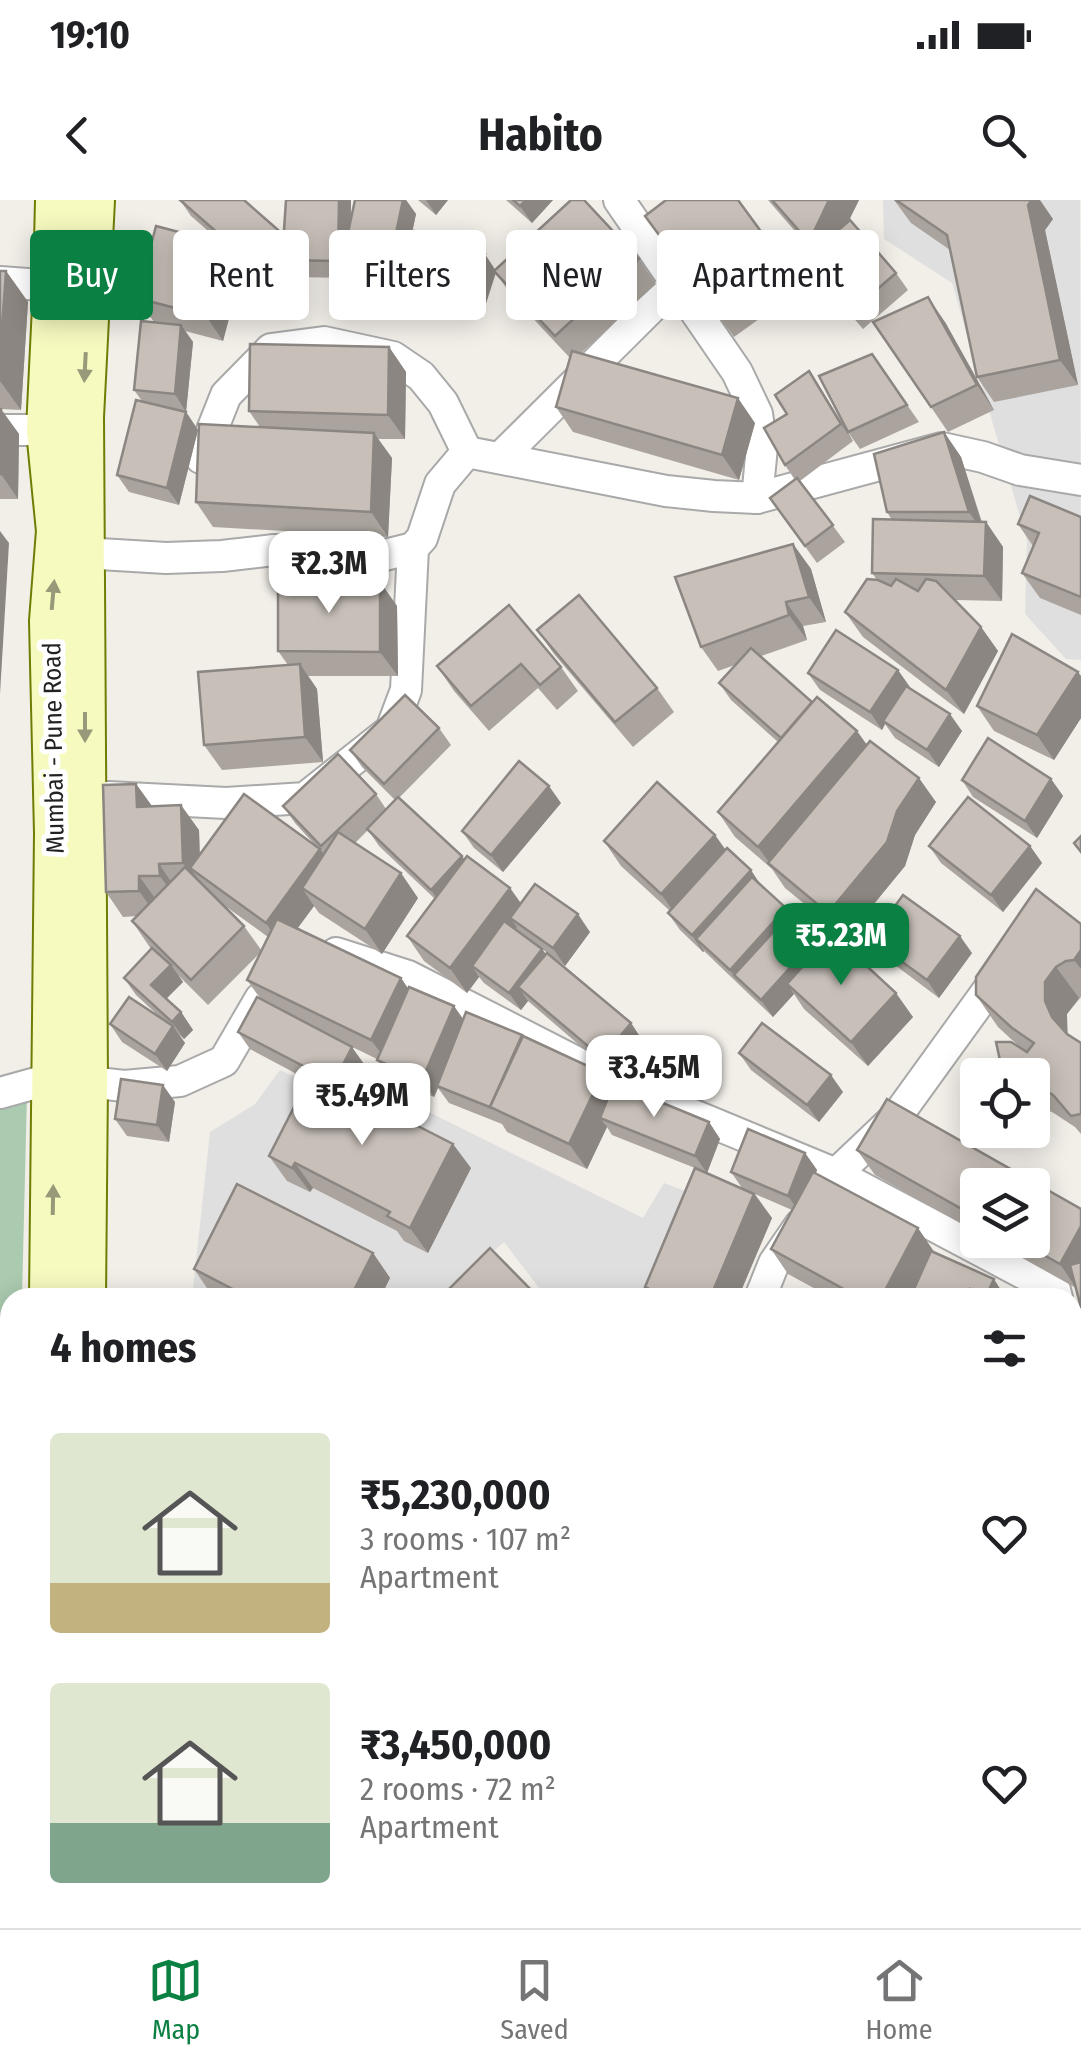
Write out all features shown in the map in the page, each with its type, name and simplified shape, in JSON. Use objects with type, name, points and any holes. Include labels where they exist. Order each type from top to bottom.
[{"type":"main road","name":"Mumbai - Pune Road","points":[[56,230],[57,200]]},
{"type":"main road","name":"Mumbai - Pune Road","points":[[53,1288],[70,1080],[85,797],[82,417],[93,200]]},
{"type":"main road","name":"Mumbai - Pune Road","points":[[53,320],[48,430],[58,530],[51,621],[56,833],[83,1288]]},
{"type":"street","points":[[619,200],[657,255]]},
{"type":"street","points":[[0,282],[30,284]]},
{"type":"street","points":[[500,458],[657,302]]},
{"type":"street","points":[[701,320],[736,372],[757,414],[762,447],[758,498]]},
{"type":"street","points":[[201,458],[226,394],[271,349],[324,342],[393,357],[421,376],[443,403],[467,452]]},
{"type":"street","points":[[0,430],[48,430]]},
{"type":"street","points":[[467,452],[666,491],[714,496],[758,498],[942,448],[984,456],[1020,470],[1081,480]]},
{"type":"street","points":[[84,554],[166,558],[274,550],[385,555],[412,548],[422,538],[440,484],[467,452]]},
{"type":"street","points":[[85,797],[226,803],[304,798],[391,730],[406,690],[412,548]]},
{"type":"street","points":[[311,943],[408,976],[621,1086],[836,1174],[1050,1288]]},
{"type":"street","points":[[764,1288],[774,1263],[836,1174],[897,1116],[1024,944]]},
{"type":"street","points":[[0,1093],[70,1080],[124,1086],[180,1081],[224,1061],[276,971]]},
{"type":"street","points":[[897,1116],[929,1133]]},
{"type":"shaded area","points":[[883,200],[1080,200],[1081,660],[1066,659],[1025,614],[1027,541],[952,283],[884,239]]},
{"type":"shaded area","points":[[280,1070],[350,1103],[366,1081],[643,1218],[664,1183],[704,1198],[667,1288],[539,1288],[504,1242],[450,1288],[193,1288],[210,1132],[255,1104]]},
{"type":"green space","points":[[27,1095],[22,1288],[0,1288],[0,1108]]},
{"type":"building","points":[[180,200],[244,200],[278,230],[214,230]]},
{"type":"building","points":[[286,200],[339,200],[339,230],[329,230],[329,261],[309,260],[309,230],[284,230]]},
{"type":"building","points":[[355,200],[403,200],[397,230],[349,230]]},
{"type":"building","points":[[571,200],[584,200],[612,230],[538,230]]},
{"type":"building","points":[[666,200],[738,200],[760,230],[657,232],[645,216]]},
{"type":"building","points":[[772,200],[829,200],[815,230],[798,230]]},
{"type":"building","points":[[896,200],[1032,200],[1028,205],[1060,360],[977,377],[947,235]]},
{"type":"building","points":[[850,220],[859,230],[838,230]]},
{"type":"building","points":[[156,226],[173,230],[173,307],[153,302]]},
{"type":"building","points":[[879,253],[896,273],[879,288]]},
{"type":"building","points":[[506,260],[506,284],[494,271]]},
{"type":"building","points":[[0,271],[6,271],[0,356]]},
{"type":"building","points":[[928,297],[977,385],[931,407],[873,322]]},
{"type":"building","points":[[540,320],[572,320],[555,336]]},
{"type":"building","points":[[141,321],[181,325],[175,394],[134,390]]},
{"type":"building","points":[[250,344],[389,347],[388,415],[249,411]]},
{"type":"building","points":[[572,351],[738,398],[722,455],[556,407]]},
{"type":"building","points":[[872,354],[907,405],[848,432],[819,376]]},
{"type":"building","points":[[809,371],[841,424],[785,465],[764,428],[787,414],[775,395]]},
{"type":"building","points":[[136,400],[186,412],[167,488],[117,475]]},
{"type":"building","points":[[1,409],[1,474],[0,474]]},
{"type":"building","points":[[199,424],[374,433],[371,512],[196,502]]},
{"type":"building","points":[[944,432],[969,512],[887,512],[874,454]]},
{"type":"building","points":[[797,478],[833,525],[805,546],[770,498]]},
{"type":"building","points":[[1030,496],[1081,517],[1081,597],[1022,573],[1039,533],[1018,524]]},
{"type":"building","points":[[873,519],[986,522],[984,576],[872,573]]},
{"type":"building","points":[[793,544],[809,597],[786,602],[789,615],[701,647],[675,577]]},
{"type":"building","points":[[867,579],[891,586],[896,579],[918,591],[926,579],[936,581],[981,627],[946,690],[845,612]]},
{"type":"building","points":[[278,581],[380,582],[380,652],[278,651]]},
{"type":"building","points":[[579,595],[657,688],[615,722],[537,630]]},
{"type":"building","points":[[509,605],[561,667],[540,685],[521,664],[471,706],[437,666]]},
{"type":"building","points":[[836,630],[898,670],[870,712],[808,673]]},
{"type":"building","points":[[1012,634],[1078,672],[1037,735],[977,706]]},
{"type":"building","points":[[751,648],[812,702],[781,738],[719,683]]},
{"type":"building","points":[[300,664],[305,737],[204,745],[198,672]]},
{"type":"building","points":[[906,686],[950,714],[927,750],[883,721]]},
{"type":"building","points":[[405,695],[439,728],[384,784],[350,750]]},
{"type":"building","points":[[817,697],[857,731],[758,847],[718,812]]},
{"type":"building","points":[[988,738],[1051,779],[1025,821],[962,780]]},
{"type":"building","points":[[870,741],[919,778],[897,811],[887,842],[828,913],[768,863]]},
{"type":"building","points":[[338,754],[376,794],[321,846],[283,806]]},
{"type":"building","points":[[519,761],[549,786],[491,855],[462,831]]},
{"type":"building","points":[[657,782],[715,835],[661,894],[604,841]]},
{"type":"building","points":[[136,784],[137,807],[181,805],[183,863],[159,864],[160,876],[139,876],[139,891],[106,892],[103,785]]},
{"type":"building","points":[[244,794],[320,849],[266,923],[190,868]]},
{"type":"building","points":[[398,797],[462,856],[431,890],[367,829]]},
{"type":"building","points":[[968,797],[1030,846],[991,895],[929,846]]},
{"type":"building","points":[[338,832],[401,873],[365,929],[302,888]]},
{"type":"building","points":[[727,848],[751,870],[692,935],[668,913]]},
{"type":"building","points":[[467,856],[510,888],[450,968],[407,936]]},
{"type":"building","points":[[185,867],[244,926],[191,980],[132,921]]},
{"type":"building","points":[[752,877],[786,908],[730,970],[696,939]]},
{"type":"building","points":[[535,884],[578,914],[553,948],[510,918]]},
{"type":"building","points":[[1036,889],[1081,924],[1081,950],[1074,960],[1056,967],[1045,982],[1045,1001],[1052,1017],[1081,1043],[1081,1114],[1071,1116],[1050,1093],[1050,1058],[999,1058],[996,1042],[1011,1042],[1027,1052],[1034,1043],[976,995],[976,977]]},
{"type":"building","points":[[903,895],[960,936],[927,980],[871,939]]},
{"type":"building","points":[[786,918],[813,942],[761,1000],[734,975]]},
{"type":"building","points":[[277,919],[401,978],[371,1040],[247,980]]},
{"type":"building","points":[[504,921],[542,949],[509,993],[472,966]]},
{"type":"building","points":[[832,934],[896,993],[851,1042],[787,984]]},
{"type":"building","points":[[152,948],[171,965],[151,985],[181,1012],[172,1022],[124,978]]},
{"type":"building","points":[[547,953],[631,1023],[602,1058],[518,987]]},
{"type":"building","points":[[409,987],[454,1006],[422,1080],[377,1060]]},
{"type":"building","points":[[129,997],[173,1026],[155,1054],[110,1024]]},
{"type":"building","points":[[257,997],[352,1047],[334,1082],[238,1032]]},
{"type":"building","points":[[466,1012],[522,1035],[492,1108],[437,1086]]},
{"type":"building","points":[[762,1023],[831,1075],[807,1105],[739,1053]]},
{"type":"building","points":[[523,1036],[603,1073],[569,1144],[490,1107]]},
{"type":"building","points":[[312,1072],[453,1144],[410,1228],[387,1216],[390,1212],[295,1163],[292,1168],[269,1156]]},
{"type":"building","points":[[121,1079],[163,1085],[157,1125],[115,1119]]},
{"type":"building","points":[[614,1083],[709,1122],[695,1156],[600,1118]]},
{"type":"building","points":[[887,1099],[960,1140],[960,1148],[973,1148],[1009,1168],[960,1168],[960,1208],[857,1150]]},
{"type":"building","points":[[748,1129],[805,1153],[788,1196],[731,1172]]},
{"type":"building","points":[[695,1168],[754,1194],[714,1288],[645,1287]]},
{"type":"building","points":[[813,1172],[918,1228],[886,1288],[842,1288],[771,1249]]},
{"type":"building","points":[[237,1184],[373,1253],[355,1288],[231,1288],[194,1269]]},
{"type":"building","points":[[1050,1191],[1081,1209],[1081,1226],[1060,1264],[1049,1258]]},
{"type":"building","points":[[490,1248],[529,1288],[450,1288]]},
{"type":"building","points":[[931,1251],[994,1279],[990,1288],[914,1288]]},
{"type":"building","points":[[1081,1262],[1081,1288],[1076,1288],[1070,1265]]}]
